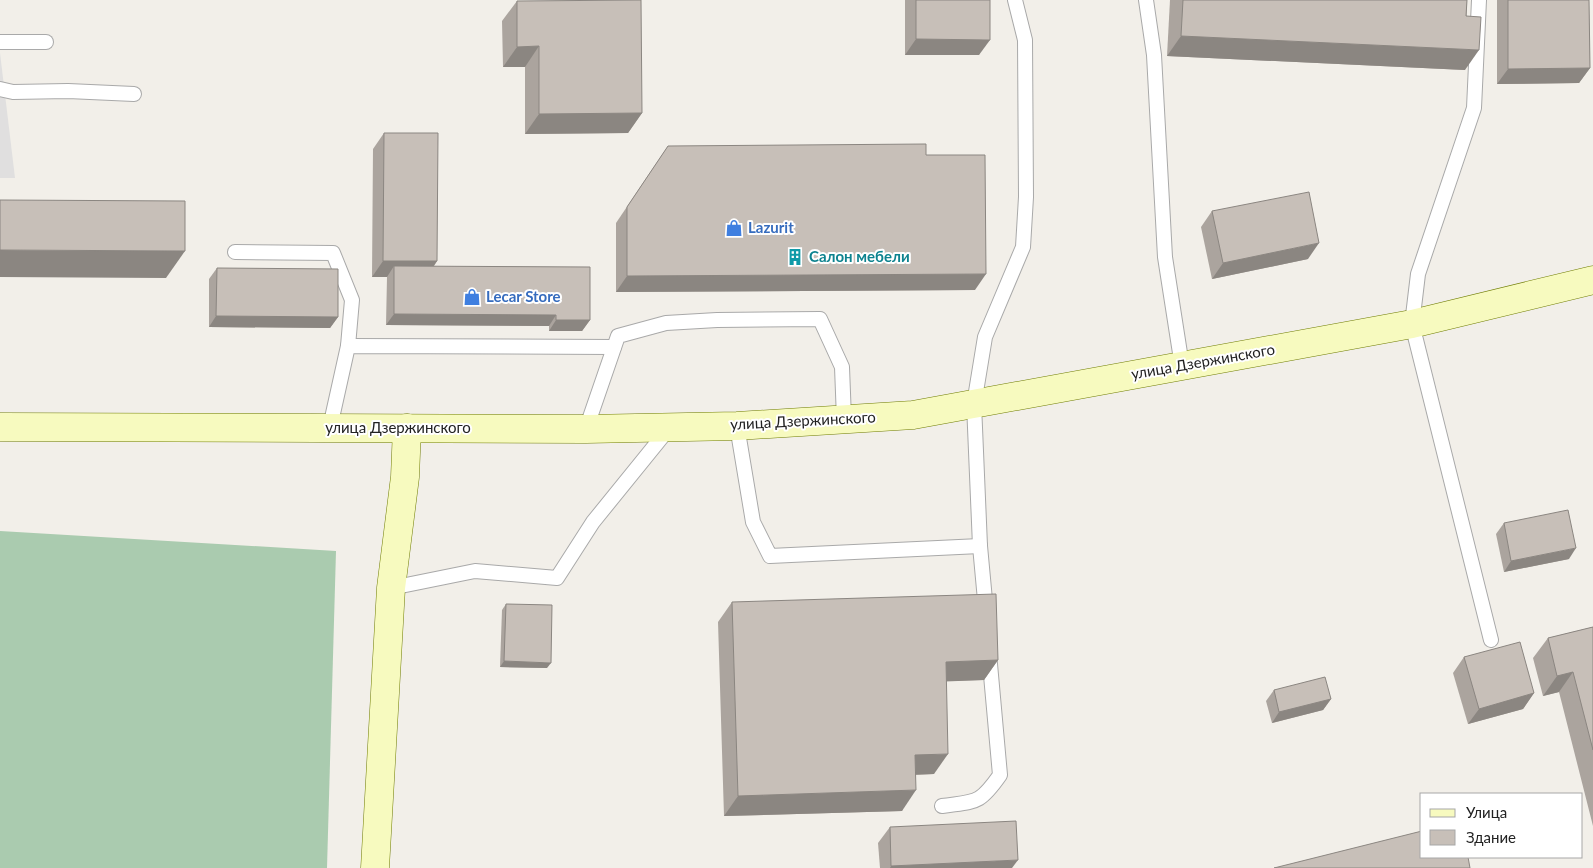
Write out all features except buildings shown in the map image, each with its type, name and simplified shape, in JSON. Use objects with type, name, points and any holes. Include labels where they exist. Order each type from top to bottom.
[{"type":"main road","name":"улица Дзержинского","points":[[0,426],[586,429],[737,426],[913,415],[1412,324],[1593,280]]},
{"type":"main road","points":[[375,868],[391,588],[405,477],[407,428]]},
{"type":"lane","points":[[986,622],[980,546],[974,404],[985,337],[1023,247],[1026,197],[1025,40],[1016,0]]},
{"type":"lane","points":[[1146,0],[1154,55],[1165,257],[1182,366]]},
{"type":"lane","points":[[1479,0],[1474,108],[1418,274],[1412,324],[1491,640]]},
{"type":"lane","points":[[0,42],[46,42]]},
{"type":"lane","points":[[0,89],[13,92],[68,91],[134,94]]},
{"type":"lane","points":[[235,252],[333,253],[352,300],[348,346],[330,427]]},
{"type":"lane","points":[[586,429],[618,336],[666,323],[717,320],[820,319],[842,367],[844,419]]},
{"type":"lane","points":[[348,346],[614,347]]},
{"type":"lane","points":[[737,426],[753,522],[770,556],[980,546]]},
{"type":"lane","points":[[391,588],[475,570],[557,578],[594,522],[670,427]]},
{"type":"lane","points":[[942,806],[977,801],[989,790],[1000,775],[988,641]]},
{"type":"shaded area","points":[[0,53],[15,178],[0,178]]},
{"type":"green space","points":[[0,531],[336,551],[327,868],[0,868]]},
{"type":"place","name":"Lazurit","points":[[734,228]]},
{"type":"place","name":"Салон мебели","points":[[795,257]]},
{"type":"place","name":"Lecar Store","points":[[472,297]]}]
